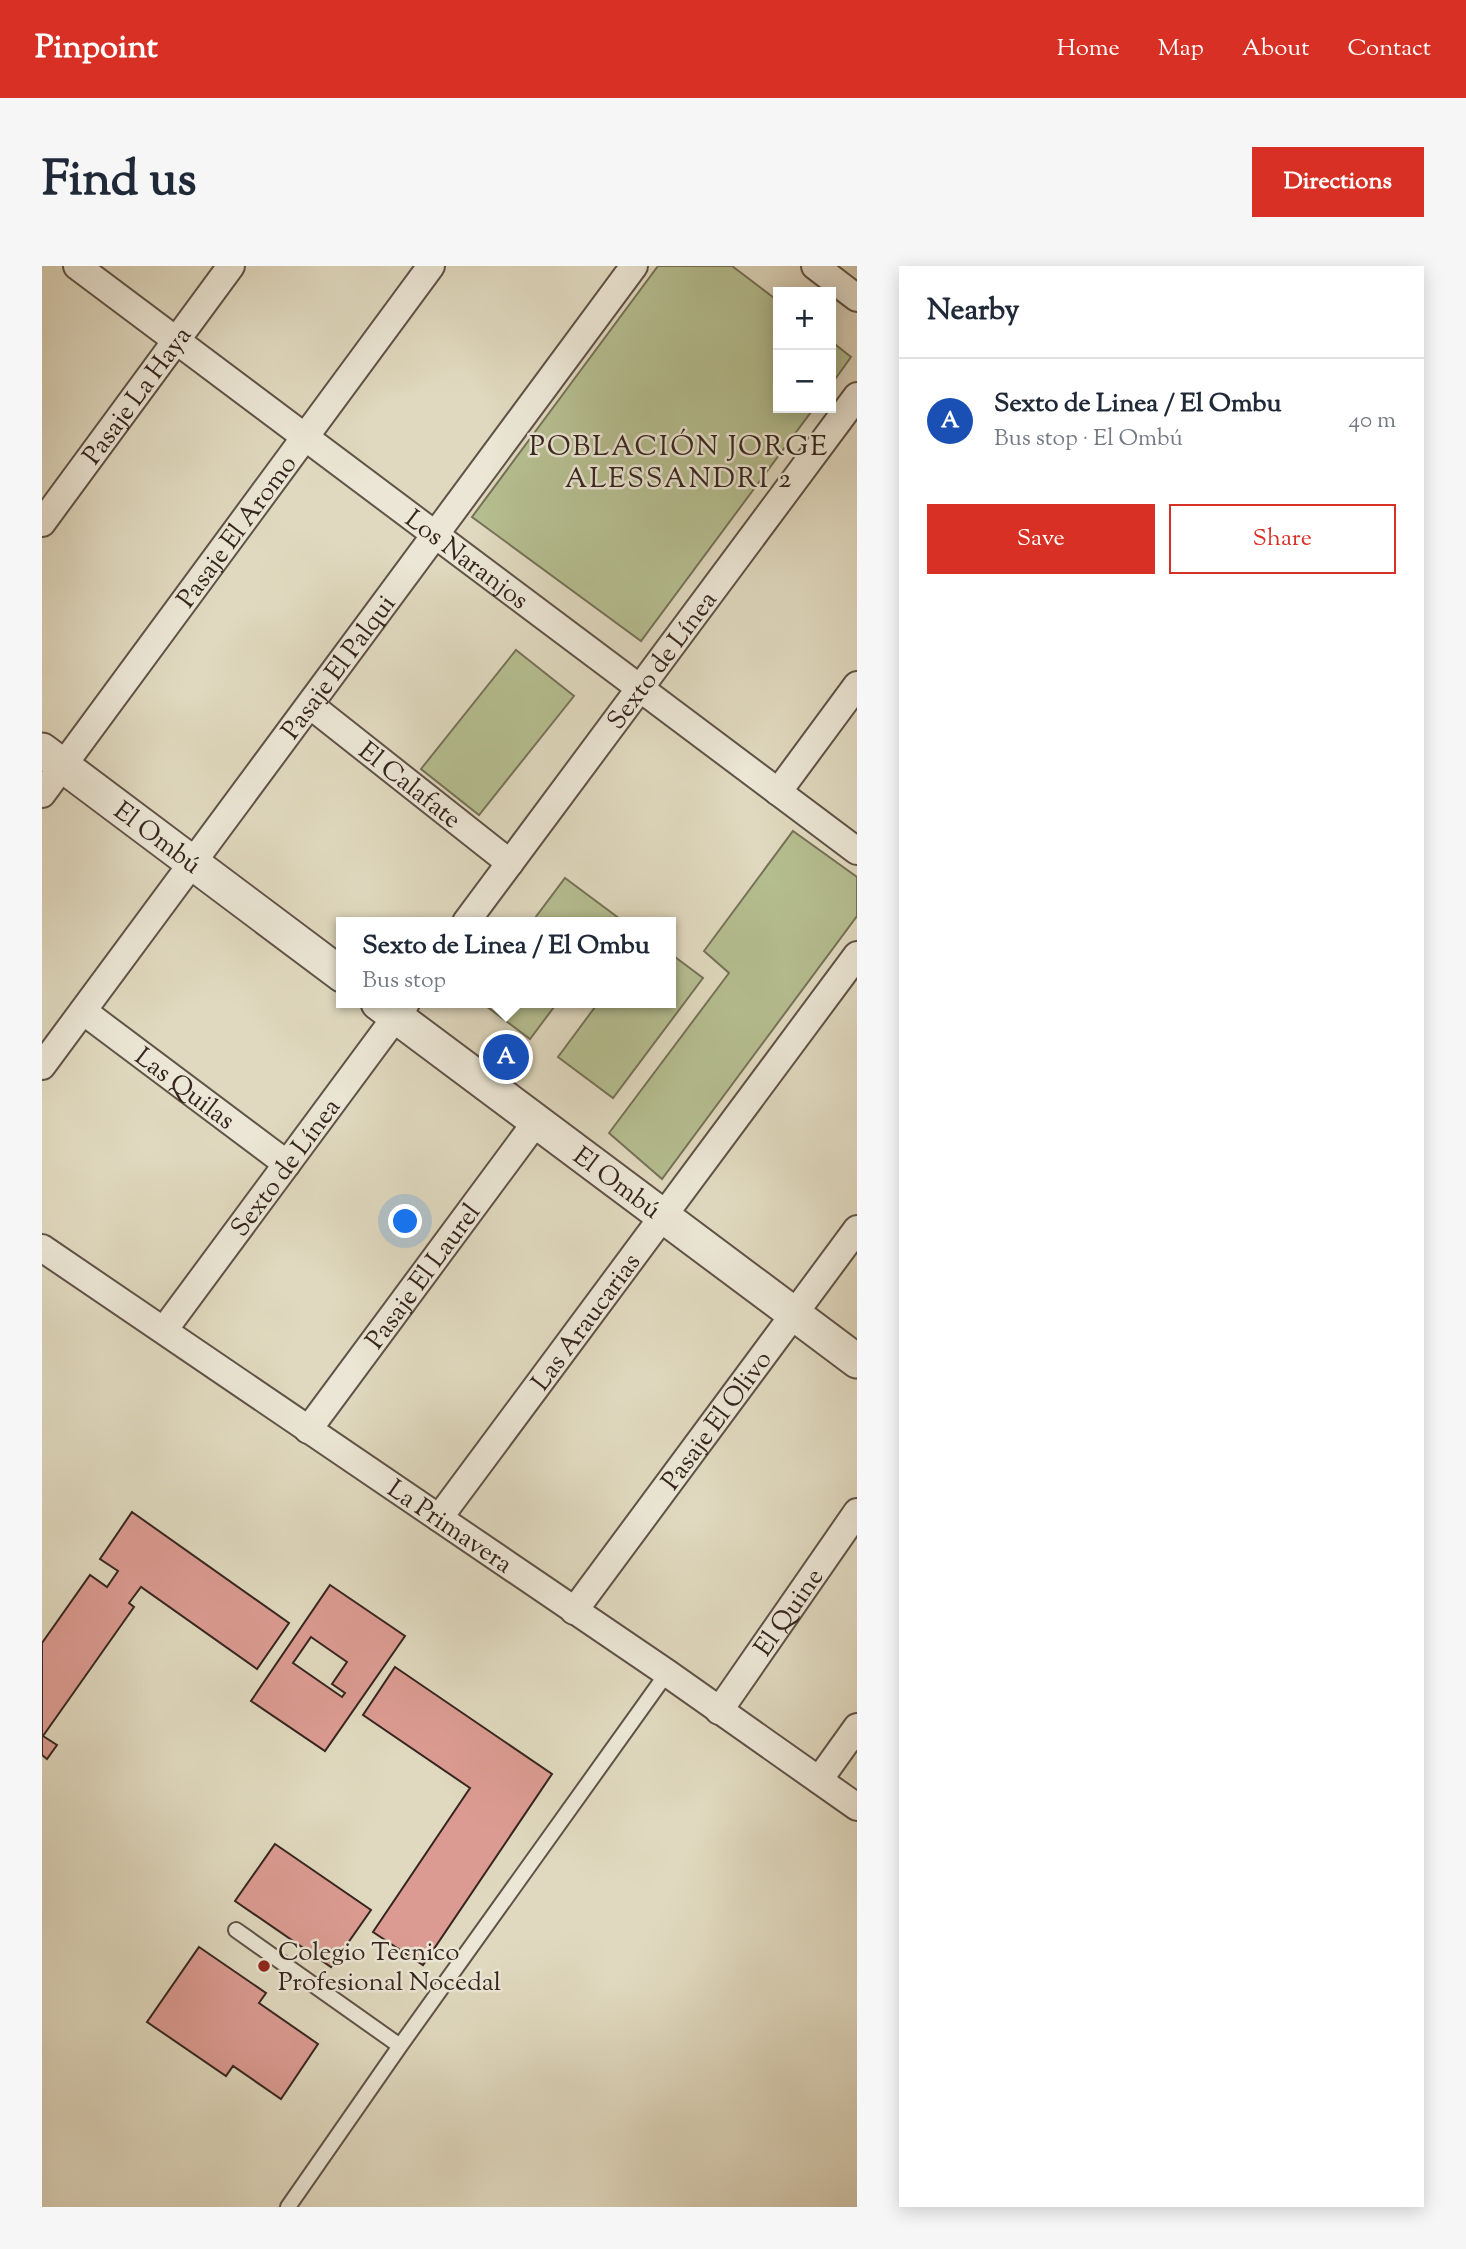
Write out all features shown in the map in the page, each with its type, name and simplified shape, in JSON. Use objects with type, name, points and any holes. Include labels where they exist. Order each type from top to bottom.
[{"type":"street","name":"Los Naranjos","points":[[77,266],[857,851]]},
{"type":"street","name":"Pasaje La Haya","points":[[42,523],[231,266]]},
{"type":"street","name":"Pasaje El Aromo","points":[[42,794],[52,758],[305,437],[431,266]]},
{"type":"street","name":"Pasaje El Palqui","points":[[42,1066],[634,266]]},
{"type":"street","points":[[815,266],[857,298]]},
{"type":"street","name":"Sexto de Línea","points":[[470,917],[857,396]]},
{"type":"street","points":[[778,792],[857,685]]},
{"type":"street","name":"El Calafate","points":[[310,705],[510,863]]},
{"type":"street","name":"El Ombú","points":[[52,758],[336,971]]},
{"type":"street","name":"Las Araucarias","points":[[439,1518],[857,955]]},
{"type":"street","name":"Sexto de Línea","points":[[164,1330],[287,1164],[392,1008]]},
{"type":"street","name":"El Ombú","points":[[394,1008],[536,1122],[857,1361]]},
{"type":"street","name":"Las Quilas","points":[[83,1011],[287,1164]]},
{"type":"street","name":"Pasaje El Laurel","points":[[309,1430],[536,1122]]},
{"type":"street","name":"Pasaje El Olivo","points":[[574,1611],[857,1229]]},
{"type":"street","name":"La Primavera","points":[[42,1248],[667,1673],[857,1807]]},
{"type":"street","name":"El Quine","points":[[719,1711],[857,1512]]},
{"type":"street","points":[[819,1780],[857,1727]]},
{"type":"lane","points":[[288,2207],[667,1673]]},
{"type":"lane","points":[[236,1930],[400,2046]]},
{"type":"green space","points":[[658,266],[732,266],[773,297],[773,413],[810,413],[641,641],[472,517]]},
{"type":"green space","points":[[836,345],[851,357],[836,378]]},
{"type":"green space","points":[[516,650],[574,696],[479,815],[421,769]]},
{"type":"green space","points":[[793,831],[857,877],[857,916],[662,1179],[609,1133],[729,973],[704,951]]},
{"type":"green space","points":[[565,878],[617,917],[536,917]]},
{"type":"green space","points":[[676,958],[703,978],[613,1098],[558,1057],[594,1008],[676,1008]]},
{"type":"green space","points":[[489,1008],[553,1008],[530,1039]]},
{"type":"building","points":[[132,1512],[289,1623],[257,1669],[141,1587],[129,1603],[134,1607],[43,1736],[57,1745],[47,1759],[42,1755],[42,1643],[90,1575],[107,1587],[118,1571],[100,1559]]},
{"type":"building","points":[[330,1585],[405,1636],[325,1751],[251,1701]],"holes":[[[311,1637],[347,1662],[332,1684],[345,1693],[342,1697],[293,1663]]]},
{"type":"building","points":[[395,1667],[552,1774],[423,1965],[373,1932],[470,1788],[363,1715]]},
{"type":"building","points":[[275,1844],[371,1910],[331,1967],[235,1901]]},
{"type":"building","points":[[199,1947],[266,1993],[259,2003],[318,2044],[281,2099],[233,2066],[226,2076],[147,2022]]},
{"type":"place","name":"Sexto de Linea / El Ombu","points":[[506,1057]]},
{"type":"place","name":"Colegio Tecnico Profesional Nocedal","points":[[264,1966]]},
{"type":"district","name":"POBLACIÓN JORGE ALESSANDRI 2","points":[[679,461]]}]
